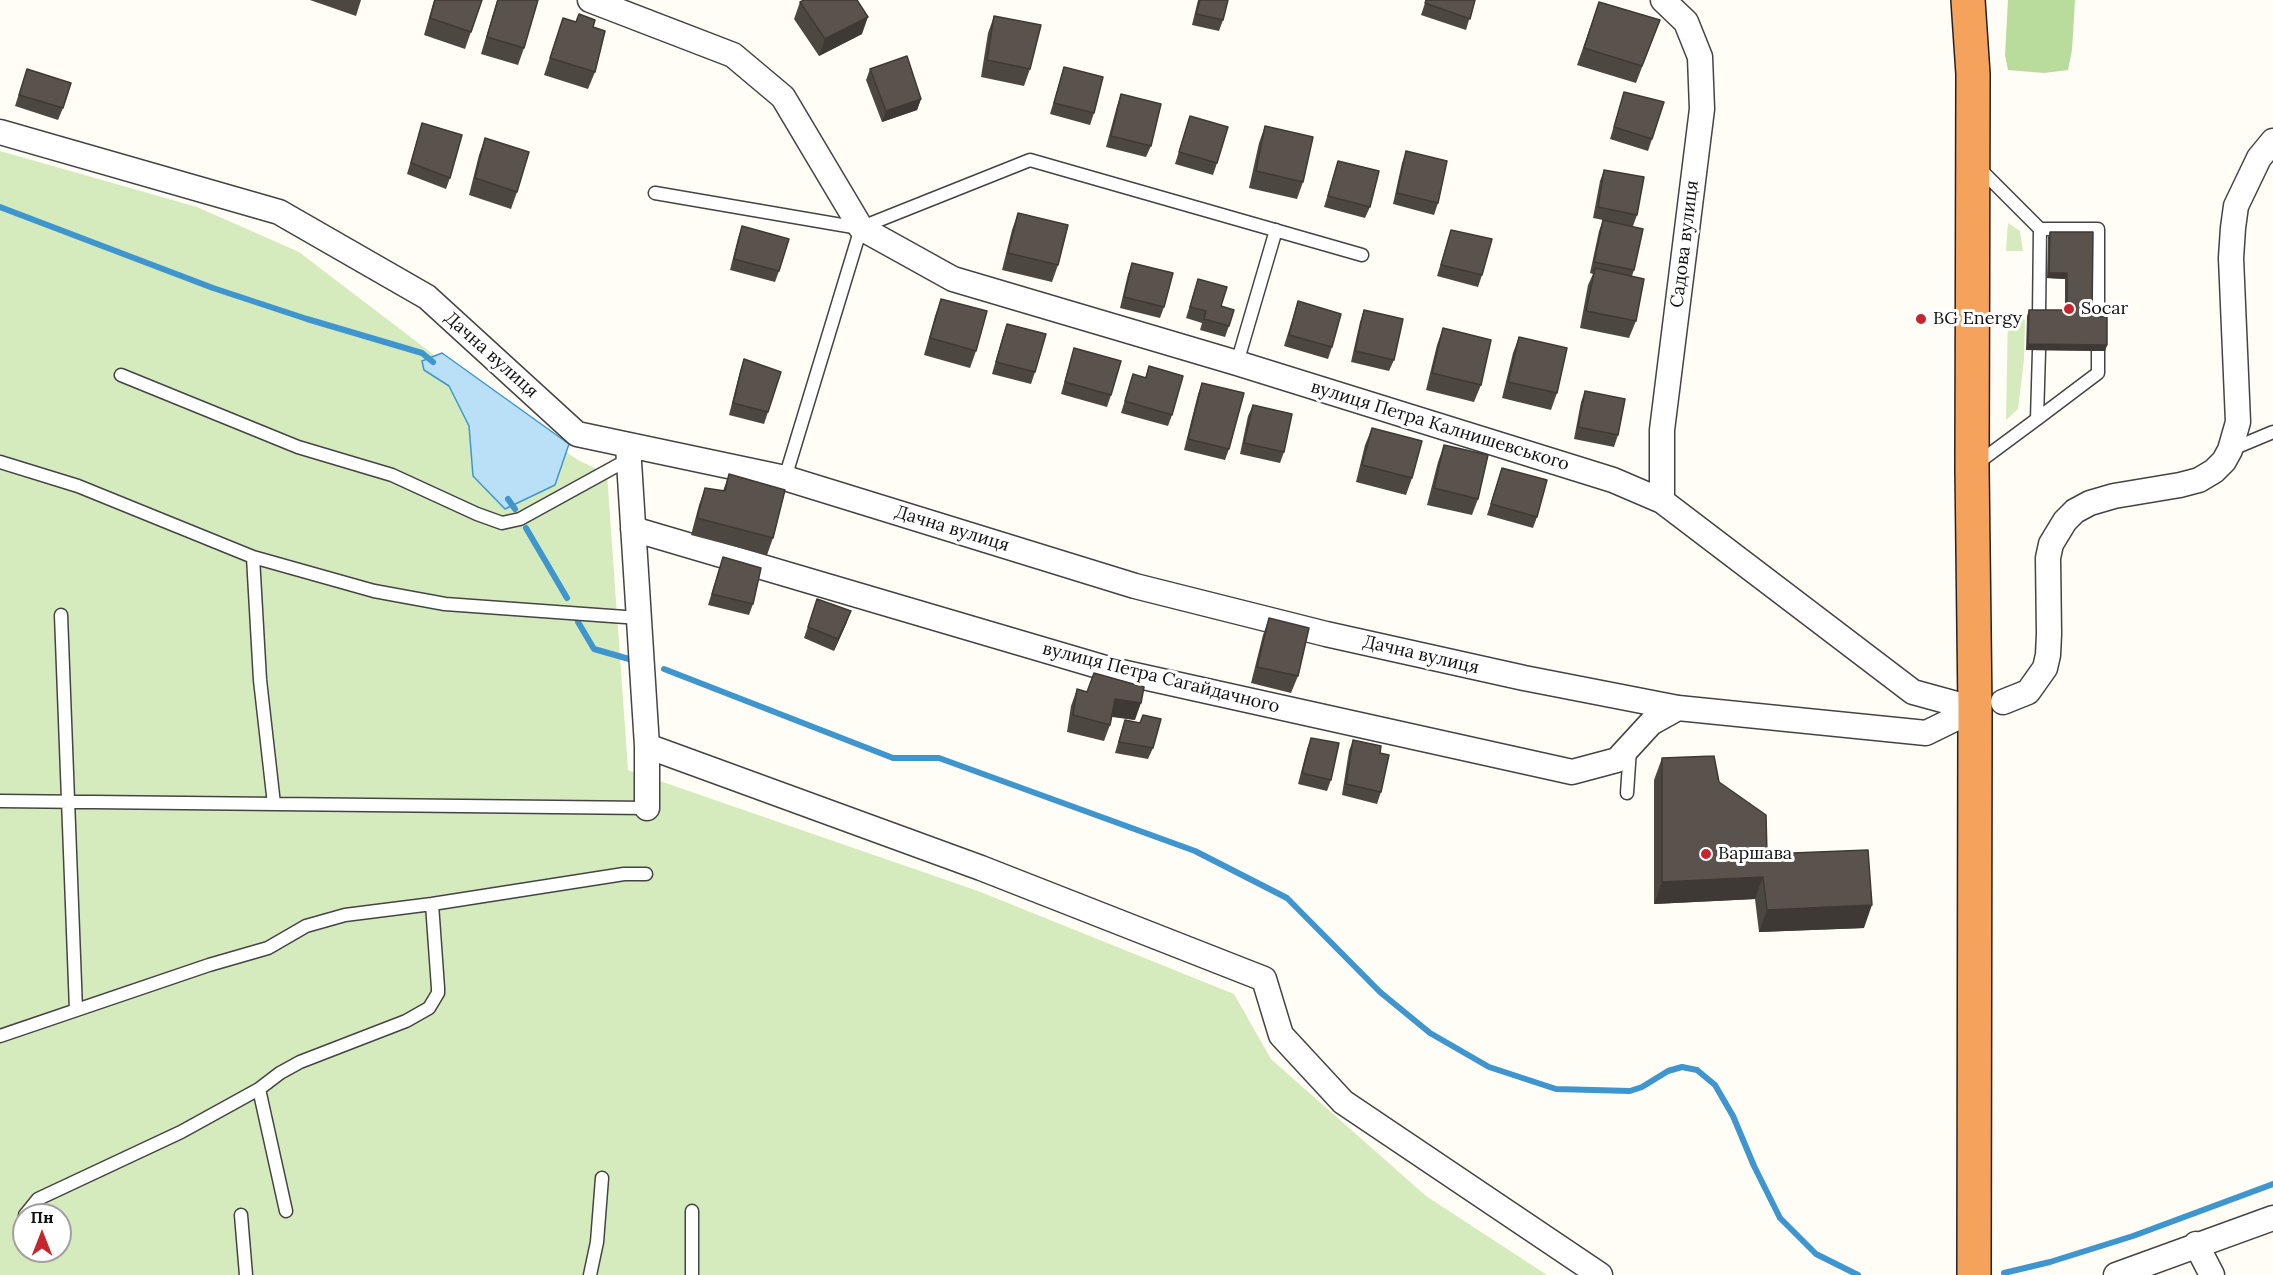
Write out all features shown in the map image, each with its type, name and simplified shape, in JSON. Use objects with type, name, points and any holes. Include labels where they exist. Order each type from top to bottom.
[{"type":"highway","points":[[1968,0],[1973,74],[1972,468],[1989,706],[1974,1275]]},
{"type":"street","points":[[590,0],[733,55],[783,97],[861,228]]},
{"type":"street","name":"Садова вулиця","points":[[1662,501],[1662,430],[1702,109],[1700,57],[1686,22],[1663,0]]},
{"type":"street","name":"Дачна вулиця","points":[[0,132],[279,212],[428,297],[578,434],[629,452],[784,478],[1136,586],[1326,634],[1524,678],[1775,724],[1926,733],[2028,692],[2045,669],[2049,634],[2048,558],[2052,544],[2065,521],[2075,511],[2090,503],[2114,496],[2199,480],[2219,466],[2230,450]]},
{"type":"street","points":[[2230,450],[2238,422],[2231,258],[2236,206],[2259,158],[2273,141]]},
{"type":"street","name":"вулиця Петра Калнишевського","points":[[861,228],[953,279],[1237,363],[1613,480],[1662,501],[1913,692],[1989,706]]},
{"type":"street","points":[[629,452],[647,746],[647,808]]},
{"type":"street","name":"вулиця Петра Сагайдачного","points":[[633,529],[1112,670],[1572,772],[1617,760],[1651,723],[1678,708]]},
{"type":"street","points":[[647,746],[981,868],[1264,979],[1281,1035],[1343,1101],[1600,1275]]},
{"type":"street","points":[[2116,1275],[2196,1244],[2273,1218]]},
{"type":"street","points":[[2196,1244],[2212,1275]]},
{"type":"lane","points":[[655,193],[861,228],[1029,160],[1362,255]]},
{"type":"lane","points":[[1972,160],[2040,229],[2039,316]]},
{"type":"lane","points":[[784,478],[861,228]]},
{"type":"lane","points":[[2040,229],[2098,229],[2098,322]]},
{"type":"lane","points":[[1237,363],[1276,230]]},
{"type":"lane","points":[[1972,468],[2098,373],[2098,350]]},
{"type":"lane","points":[[2037,419],[2039,351]]},
{"type":"lane","points":[[121,375],[298,447],[392,475],[502,523],[520,519],[629,452]]},
{"type":"lane","points":[[2230,450],[2273,432]]},
{"type":"lane","points":[[0,462],[78,486],[253,557],[374,591],[446,604],[639,618]]},
{"type":"lane","points":[[253,557],[260,680],[274,804]]},
{"type":"lane","points":[[61,615],[76,1010]]},
{"type":"lane","points":[[1627,793],[1631,745]]},
{"type":"lane","points":[[0,801],[647,808]]},
{"type":"lane","points":[[0,1036],[268,948],[312,924],[360,912],[432,904],[624,874],[646,874]]},
{"type":"lane","points":[[35,1203],[38,1199],[181,1132],[259,1089],[280,1073],[300,1062],[406,1021],[429,1008],[438,993],[432,904]]},
{"type":"lane","points":[[259,1089],[286,1211]]},
{"type":"lane","points":[[590,1275],[597,1242],[602,1178]]},
{"type":"lane","points":[[692,1211],[692,1275]]},
{"type":"lane","points":[[241,1215],[246,1275]]},
{"type":"green space","points":[[2008,0],[2075,0],[2072,50],[2068,70],[2044,73],[2008,70],[2005,55]]},
{"type":"green space","points":[[0,151],[197,207],[299,252],[514,416],[578,460],[607,474],[628,770],[978,891],[1234,994],[1271,1059],[1426,1196],[1547,1275],[0,1275]]},
{"type":"green space","points":[[2008,223],[2020,231],[2023,251],[2006,251]]},
{"type":"green space","points":[[2008,314],[2025,320],[2024,359],[2018,409],[2006,420]]},
{"type":"water","points":[[442,353],[569,444],[555,485],[505,509],[473,476],[469,426],[449,386],[424,370],[422,361]]},
{"type":"building","points":[[435,0],[482,0],[471,32],[430,18]]},
{"type":"building","points":[[498,0],[538,0],[524,48],[487,37]]},
{"type":"building","points":[[804,0],[857,0],[868,17],[825,39],[800,2]]},
{"type":"building","points":[[1200,0],[1228,0],[1223,20],[1196,14]]},
{"type":"building","points":[[1426,0],[1475,0],[1470,19],[1425,3]]},
{"type":"building","points":[[1599,2],[1660,20],[1642,66],[1584,48]]},
{"type":"building","points":[[579,14],[595,20],[593,27],[605,31],[595,72],[550,58],[563,18],[576,22]]},
{"type":"building","points":[[994,16],[1041,25],[1030,69],[987,60]]},
{"type":"building","points":[[907,56],[921,99],[886,111],[870,69]]},
{"type":"building","points":[[1064,67],[1103,77],[1094,113],[1054,103]]},
{"type":"building","points":[[27,69],[71,83],[63,108],[19,95]]},
{"type":"building","points":[[1624,92],[1664,102],[1652,139],[1614,127]]},
{"type":"building","points":[[1121,94],[1161,104],[1151,146],[1111,136]]},
{"type":"building","points":[[1190,116],[1228,127],[1217,163],[1179,152]]},
{"type":"building","points":[[422,123],[462,135],[450,178],[411,163]]},
{"type":"building","points":[[1265,126],[1313,137],[1303,182],[1256,171]]},
{"type":"building","points":[[485,138],[529,152],[517,192],[475,178]]},
{"type":"building","points":[[1406,151],[1447,161],[1438,203],[1397,193]]},
{"type":"building","points":[[1338,161],[1379,171],[1370,207],[1328,196]]},
{"type":"building","points":[[1604,170],[1644,177],[1637,215],[1598,207]]},
{"type":"building","points":[[1018,213],[1068,225],[1058,265],[1008,253]]},
{"type":"building","points":[[1603,220],[1643,229],[1634,270],[1594,262]]},
{"type":"building","points":[[742,226],[789,239],[779,271],[734,259]]},
{"type":"building","points":[[1451,230],[1492,239],[1482,275],[1441,265]]},
{"type":"building","points":[[2050,232],[2093,232],[2092,316],[2107,317],[2107,345],[2028,344],[2029,310],[2067,310],[2067,273],[2049,273]]},
{"type":"building","points":[[1132,263],[1173,273],[1164,307],[1124,297]]},
{"type":"building","points":[[1595,268],[1644,279],[1636,321],[1586,311]]},
{"type":"building","points":[[1198,279],[1227,287],[1221,306],[1234,310],[1229,326],[1204,319],[1206,311],[1190,307]]},
{"type":"building","points":[[941,299],[987,311],[976,351],[930,338]]},
{"type":"building","points":[[1298,301],[1341,314],[1332,347],[1289,335]]},
{"type":"building","points":[[1364,310],[1403,319],[1394,360],[1355,351]]},
{"type":"building","points":[[1007,324],[1046,334],[1035,372],[996,362]]},
{"type":"building","points":[[1443,328],[1491,340],[1481,385],[1432,373]]},
{"type":"building","points":[[1519,337],[1567,348],[1557,393],[1508,382]]},
{"type":"building","points":[[1074,348],[1121,361],[1111,395],[1065,382]]},
{"type":"building","points":[[744,359],[781,372],[768,412],[733,403]]},
{"type":"building","points":[[1149,366],[1183,376],[1172,415],[1125,401],[1133,374],[1146,378]]},
{"type":"building","points":[[1202,383],[1244,393],[1229,449],[1188,439]]},
{"type":"building","points":[[1585,391],[1625,399],[1618,435],[1578,427]]},
{"type":"building","points":[[1253,405],[1292,414],[1284,452],[1244,443]]},
{"type":"building","points":[[1372,428],[1422,441],[1412,478],[1362,465]]},
{"type":"building","points":[[1444,445],[1488,455],[1478,499],[1434,488]]},
{"type":"building","points":[[1502,468],[1547,480],[1537,517],[1491,504]]},
{"type":"building","points":[[729,474],[785,490],[773,538],[697,518],[705,488],[725,491]]},
{"type":"building","points":[[723,557],[761,568],[753,604],[712,594]]},
{"type":"building","points":[[817,599],[851,611],[838,639],[808,627]]},
{"type":"building","points":[[1269,618],[1309,628],[1298,676],[1257,667]]},
{"type":"building","points":[[1094,673],[1144,687],[1141,703],[1115,699],[1110,725],[1073,715],[1077,689],[1087,692]]},
{"type":"building","points":[[1143,715],[1161,719],[1153,748],[1119,742],[1125,720],[1140,723]]},
{"type":"building","points":[[1311,738],[1339,743],[1331,780],[1302,773]]},
{"type":"building","points":[[1353,740],[1381,746],[1380,753],[1389,755],[1381,792],[1346,784]]},
{"type":"building","name":"Варшава","points":[[1714,756],[1719,782],[1766,815],[1767,854],[1868,850],[1872,905],[1767,910],[1763,877],[1662,882],[1662,758]]},
{"type":"waterway","points":[[0,207],[213,288],[422,353],[433,362]]},
{"type":"waterway","points":[[508,499],[515,509]]},
{"type":"waterway","points":[[526,528],[567,598]]},
{"type":"waterway","points":[[578,622],[594,649],[636,661]]},
{"type":"waterway","points":[[664,669],[893,758],[939,758],[1195,851],[1287,898],[1380,992],[1430,1033],[1489,1067],[1556,1089],[1630,1091],[1642,1087],[1668,1071],[1682,1067],[1697,1070],[1715,1085],[1733,1116],[1754,1166],[1780,1218],[1816,1254],[1858,1275]]},
{"type":"waterway","points":[[2004,1273],[2050,1262],[2133,1236],[2273,1184]]},
{"type":"place","name":"Socar","points":[[2069,309]]},
{"type":"place","name":"BG Energy","points":[[1921,319]]},
{"type":"place","name":"Варшава","points":[[1706,854]]}]
